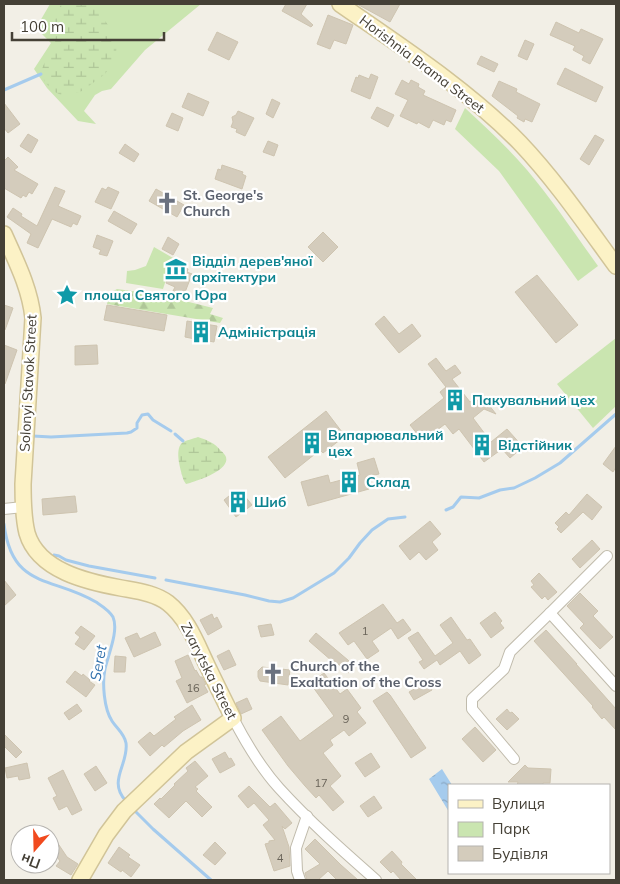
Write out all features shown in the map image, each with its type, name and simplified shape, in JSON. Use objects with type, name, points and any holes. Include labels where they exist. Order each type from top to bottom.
[{"type":"street","name":"Horishnia Brama Street","points":[[340,4],[426,64],[503,126],[535,159],[616,266]]},
{"type":"street","name":"Solonyi Stavok Street","points":[[4,234],[24,278],[33,318],[23,484],[12,508]]},
{"type":"street","name":"Zvarytska Street","points":[[12,508],[39,554],[63,572],[93,582],[138,590],[168,603],[177,612],[191,632],[232,718],[255,757],[278,788],[376,880]]},
{"type":"street","points":[[514,759],[472,709],[472,699],[504,669],[510,652],[607,556]]},
{"type":"street","points":[[550,614],[616,686]]},
{"type":"street","points":[[80,880],[106,835],[124,811],[186,752],[232,718]]},
{"type":"street","points":[[300,880],[296,848],[307,816]]},
{"type":"green space","points":[[50,4],[201,4],[145,50],[111,89],[95,95],[84,111],[96,124],[78,121],[47,88],[34,69],[51,43],[36,28]]},
{"type":"green space","points":[[61,4],[89,4],[96,8],[117,42],[113,62],[105,74],[82,91],[70,95],[61,95],[53,91],[41,74],[55,43],[54,22]]},
{"type":"green space","points":[[465,108],[527,170],[598,266],[578,281],[499,171],[455,129]]},
{"type":"green space","points":[[154,247],[173,258],[163,289],[126,283],[127,271],[146,266]]},
{"type":"green space","points":[[117,289],[161,295],[213,308],[210,314],[223,318],[220,323],[107,304],[110,293]]},
{"type":"green space","points":[[616,338],[616,406],[593,428],[557,384]]},
{"type":"green space","points":[[198,437],[216,446],[225,455],[226,462],[213,474],[186,484],[178,456],[180,446],[188,440]]},
{"type":"water","points":[[442,769],[451,784],[448,784],[448,810],[429,779]]},
{"type":"building","points":[[286,4],[307,4],[301,14],[313,25],[311,27],[282,11]]},
{"type":"building","points":[[357,4],[400,4],[390,22]]},
{"type":"building","points":[[328,15],[353,25],[346,44],[334,40],[330,49],[317,44]]},
{"type":"building","points":[[556,22],[579,33],[581,29],[603,39],[590,64],[582,60],[584,56],[573,50],[575,46],[550,35]]},
{"type":"building","points":[[217,32],[238,42],[229,60],[208,50]]},
{"type":"building","points":[[525,40],[534,44],[527,60],[518,56]]},
{"type":"building","points":[[481,56],[498,64],[494,72],[477,64]]},
{"type":"building","points":[[565,68],[603,87],[596,102],[557,84]]},
{"type":"building","points":[[371,74],[378,77],[370,99],[351,91],[356,77],[358,78],[359,75],[369,79]]},
{"type":"building","points":[[402,80],[409,84],[411,80],[419,84],[418,87],[425,91],[423,95],[456,110],[451,122],[446,120],[444,125],[433,120],[429,128],[400,116],[408,100],[395,94]]},
{"type":"building","points":[[499,81],[517,89],[516,92],[540,104],[532,122],[525,119],[524,122],[517,118],[518,116],[492,96]]},
{"type":"building","points":[[188,93],[209,102],[203,116],[182,107]]},
{"type":"building","points":[[272,99],[280,103],[273,118],[266,114]]},
{"type":"building","points":[[4,103],[20,124],[8,133],[4,128]]},
{"type":"building","points":[[377,107],[394,115],[388,127],[371,118]]},
{"type":"building","points":[[238,111],[254,118],[245,136],[236,132],[237,129],[231,127],[232,117]]},
{"type":"building","points":[[172,113],[183,118],[178,131],[166,126]]},
{"type":"building","points":[[28,134],[38,140],[31,153],[20,146]]},
{"type":"building","points":[[595,135],[604,140],[589,165],[580,159]]},
{"type":"building","points":[[268,141],[278,145],[274,156],[263,152]]},
{"type":"building","points":[[125,144],[139,154],[134,162],[119,153]]},
{"type":"building","points":[[8,157],[18,167],[14,170],[38,184],[32,194],[29,192],[26,197],[23,195],[21,198],[4,188],[4,161]]},
{"type":"building","points":[[222,165],[243,172],[242,174],[246,176],[242,189],[215,179],[218,169],[221,170]]},
{"type":"building","points":[[55,187],[65,191],[58,206],[81,216],[77,225],[73,223],[71,227],[52,219],[38,248],[27,243],[31,234],[7,217],[13,208],[22,214],[21,216],[37,226]]},
{"type":"building","points":[[108,187],[119,192],[111,209],[95,202],[102,188],[106,190]]},
{"type":"building","name":"St. George's Church","points":[[156,189],[184,205],[177,217],[149,201]]},
{"type":"building","points":[[114,211],[137,224],[131,234],[108,221]]},
{"type":"building","points":[[323,232],[338,247],[323,262],[308,247]]},
{"type":"building","points":[[97,235],[113,241],[107,256],[99,254],[101,250],[93,247]]},
{"type":"building","points":[[168,237],[179,244],[173,255],[162,249]]},
{"type":"building","points":[[173,264],[188,269],[187,272],[192,274],[184,295],[173,291],[175,287],[166,283]]},
{"type":"building","points":[[537,275],[578,325],[556,343],[515,292]]},
{"type":"building","points":[[4,305],[13,308],[5,330],[4,330]]},
{"type":"building","points":[[107,305],[167,315],[164,331],[104,320]]},
{"type":"building","points":[[384,316],[399,334],[412,324],[421,336],[399,353],[375,324]]},
{"type":"building","name":"Адміністрація","points":[[187,321],[217,326],[214,342],[203,340],[203,343],[185,337]]},
{"type":"building","points":[[4,345],[17,350],[5,384],[4,384]]},
{"type":"building","points":[[97,345],[98,364],[75,365],[75,346]]},
{"type":"building","name":"Пакувальний цех","points":[[436,358],[446,371],[455,365],[461,373],[452,379],[470,402],[475,398],[479,402],[484,399],[496,414],[484,409],[473,418],[491,442],[507,429],[523,447],[510,458],[502,449],[484,462],[459,429],[453,434],[445,424],[423,441],[410,425],[444,398],[440,392],[446,387],[428,364]]},
{"type":"building","name":"Випарювальний цех","points":[[326,411],[345,436],[323,453],[320,450],[285,478],[268,457]]},
{"type":"building","points":[[616,446],[616,467],[613,472],[603,464]]},
{"type":"building","name":"Склад","points":[[374,458],[379,474],[365,477],[369,489],[308,506],[301,482],[328,475],[330,483],[360,475],[357,463]]},
{"type":"building","name":"Шиб","points":[[234,492],[239,498],[244,495],[252,505],[236,517],[224,500]]},
{"type":"building","points":[[587,494],[602,507],[592,520],[583,512],[561,533],[555,523],[566,512],[569,515]]},
{"type":"building","points":[[75,496],[77,512],[43,515],[42,499]]},
{"type":"building","points":[[430,521],[441,534],[432,542],[438,550],[426,560],[419,552],[410,560],[399,546]]},
{"type":"building","points":[[592,540],[600,549],[580,568],[572,559]]},
{"type":"building","points":[[539,573],[557,592],[548,600],[545,596],[542,599],[531,587],[534,585],[531,581]]},
{"type":"building","points":[[4,580],[16,595],[4,606]]},
{"type":"building","points":[[580,593],[598,611],[593,616],[613,637],[600,649],[580,628],[584,624],[567,606]]},
{"type":"building","points":[[383,604],[397,623],[403,619],[411,630],[398,639],[391,628],[372,641],[379,651],[367,659],[354,641],[348,645],[339,633]]},
{"type":"building","points":[[495,612],[502,621],[500,623],[504,628],[491,638],[480,623]]},
{"type":"building","points":[[212,614],[214,619],[217,617],[222,627],[208,635],[200,620]]},
{"type":"building","points":[[451,617],[467,640],[470,639],[481,655],[469,664],[460,651],[440,665],[437,660],[424,669],[419,662],[423,660],[408,638],[418,632],[435,656],[453,643],[440,625]]},
{"type":"building","points":[[271,624],[274,635],[261,637],[258,626]]},
{"type":"building","points":[[81,626],[95,636],[84,650],[75,644],[80,637],[75,633]]},
{"type":"building","points":[[546,630],[616,709],[616,730],[604,717],[602,719],[593,706],[534,641]]},
{"type":"building","points":[[155,632],[161,645],[134,657],[125,638],[137,633],[140,639]]},
{"type":"building","points":[[316,633],[355,666],[349,673],[309,641]]},
{"type":"building","points":[[229,650],[236,665],[224,670],[217,656]]},
{"type":"building","points":[[188,655],[195,671],[206,684],[204,685],[208,692],[187,703],[176,681],[182,678],[175,661]]},
{"type":"building","points":[[115,656],[126,657],[125,672],[114,672]]},
{"type":"building","name":"Church of the Exaltation of the Cross","points":[[262,667],[290,670],[288,685],[260,681],[258,671]]},
{"type":"building","points":[[75,671],[82,676],[83,674],[95,685],[86,697],[66,682]]},
{"type":"building","points":[[324,673],[340,694],[347,689],[361,708],[357,712],[366,723],[349,736],[344,730],[330,740],[333,745],[323,753],[341,776],[330,786],[344,802],[333,811],[319,795],[316,798],[305,786],[262,730],[281,716],[300,741],[334,716],[310,683]]},
{"type":"building","points":[[427,682],[432,690],[414,700],[409,692]]},
{"type":"building","points":[[387,692],[426,748],[411,758],[373,701]]},
{"type":"building","points":[[247,698],[252,709],[241,714],[236,703]]},
{"type":"building","points":[[77,704],[82,711],[69,720],[64,713]]},
{"type":"building","points":[[192,705],[201,720],[183,731],[164,747],[162,745],[150,756],[138,742],[150,732],[154,736],[176,719],[174,717]]},
{"type":"building","points":[[507,709],[519,719],[507,730],[496,719]]},
{"type":"building","points":[[475,727],[496,750],[483,762],[462,739]]},
{"type":"building","points":[[4,734],[22,752],[16,758],[4,746]]},
{"type":"building","points":[[225,752],[235,765],[220,773],[212,759]]},
{"type":"building","points":[[371,753],[380,767],[365,777],[355,763]]},
{"type":"building","points":[[195,761],[208,776],[195,787],[198,789],[196,791],[212,807],[202,817],[186,801],[169,818],[154,804],[175,785],[188,771],[186,768]]},
{"type":"building","points":[[27,763],[30,778],[19,780],[18,776],[7,778],[5,768]]},
{"type":"building","points":[[525,765],[528,768],[551,769],[550,783],[517,784],[518,782],[508,782]]},
{"type":"building","points":[[96,766],[107,783],[95,791],[84,774]]},
{"type":"building","points":[[63,770],[82,810],[72,815],[67,806],[59,810],[53,798],[57,796],[48,778]]},
{"type":"building","points":[[249,786],[270,807],[275,803],[292,823],[285,829],[282,826],[289,847],[290,866],[274,871],[265,844],[275,840],[263,825],[269,820],[254,803],[248,808],[238,796]]},
{"type":"building","points":[[374,796],[382,808],[368,817],[360,806]]},
{"type":"building","points":[[315,839],[358,880],[337,880],[328,871],[318,880],[307,880],[305,873],[320,864],[305,849]]},
{"type":"building","points":[[215,842],[226,853],[215,865],[203,855]]},
{"type":"building","points":[[60,846],[67,857],[78,864],[71,875],[60,868]]},
{"type":"building","points":[[119,847],[130,855],[128,857],[140,865],[131,877],[108,863]]},
{"type":"building","points":[[392,851],[402,862],[401,864],[417,880],[401,880],[393,871],[391,873],[380,862]]},
{"type":"waterway","points":[[4,90],[41,74]]},
{"type":"waterway","points":[[33,436],[51,437],[127,433],[137,428],[137,423],[142,415],[148,414],[153,420],[171,431]]},
{"type":"waterway","points":[[446,510],[453,507],[461,497],[479,498],[500,490],[514,488],[535,478],[560,463],[616,414]]},
{"type":"waterway","points":[[175,434],[183,441]]},
{"type":"waterway","points":[[166,580],[280,602],[293,598],[334,573],[372,530],[388,519],[405,517]]},
{"type":"waterway","name":"Seret","points":[[4,524],[8,545],[16,560],[25,571],[37,578],[96,602],[113,617],[115,623],[114,636],[104,675],[105,703],[109,716],[126,743],[125,758],[118,779],[118,786],[126,801]]},
{"type":"waterway","points":[[54,555],[89,566],[155,578]]},
{"type":"waterway","name":"Seret","points":[[132,808],[211,880]]},
{"type":"place","name":"St. George's Church","points":[[167,203]]},
{"type":"place","name":"Відділ дерев'яної архітектури","points":[[176,269]]},
{"type":"place","name":"площа Святого Юра","points":[[67,295]]},
{"type":"place","name":"Адміністрація","points":[[201,332]]},
{"type":"place","name":"Пакувальний цех","points":[[455,400]]},
{"type":"place","name":"Випарювальний цех","points":[[312,443]]},
{"type":"place","name":"Відстійник","points":[[482,445]]},
{"type":"place","name":"Склад","points":[[349,482]]},
{"type":"place","name":"Шиб","points":[[238,502]]},
{"type":"place","name":"Church of the Exaltation of the Cross","points":[[273,674]]}]
